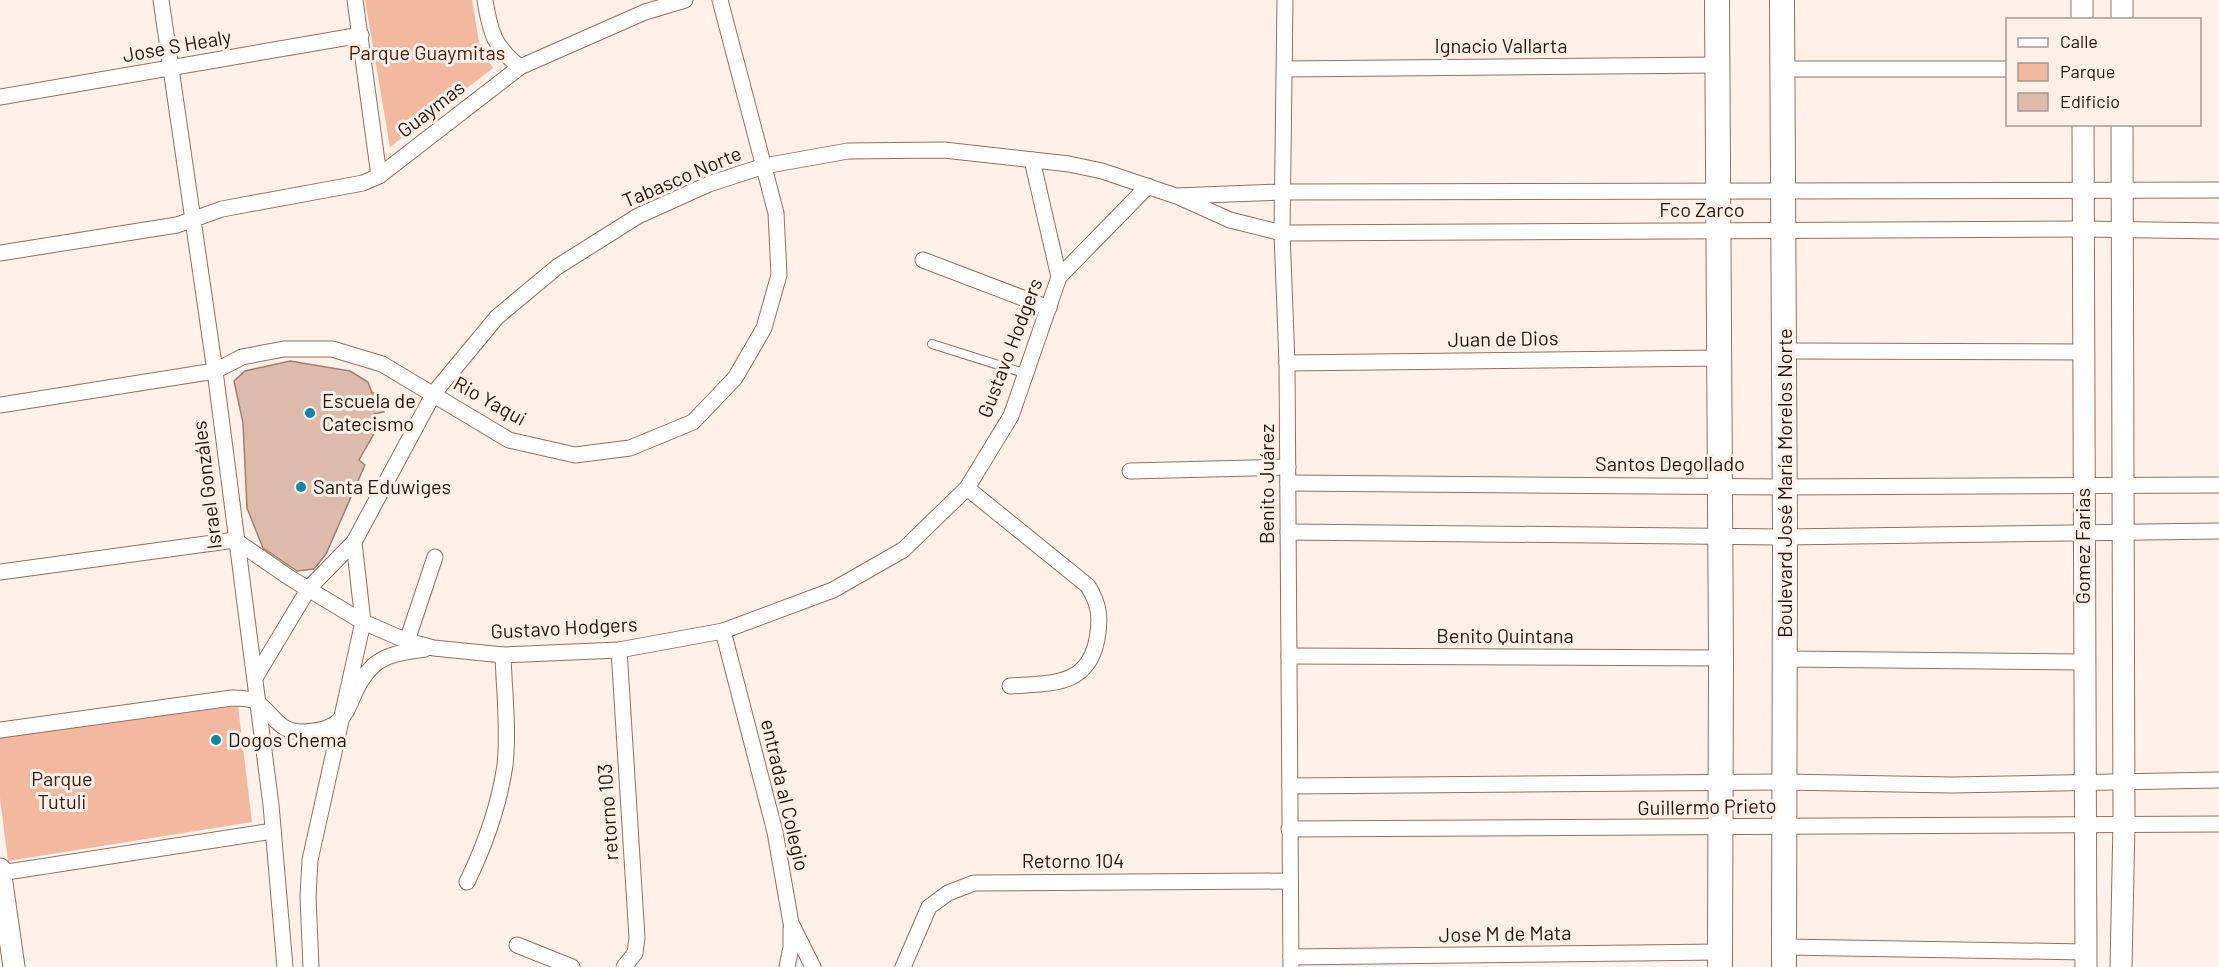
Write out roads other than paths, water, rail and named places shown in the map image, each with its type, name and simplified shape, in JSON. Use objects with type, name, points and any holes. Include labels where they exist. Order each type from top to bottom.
[{"type":"main road","points":[[1717,0],[1721,658],[1720,960]]},
{"type":"main road","name":"Boulevard José María Morelos Norte","points":[[1782,0],[1780,69],[1785,351],[1784,957]]},
{"type":"street","name":"Israel Gonzáles","points":[[161,0],[215,371],[235,540],[255,678],[273,831],[285,967]]},
{"type":"street","points":[[355,0],[379,176]]},
{"type":"street","points":[[485,0],[490,29],[501,53],[520,67]]},
{"type":"street","name":"Guaymas","points":[[0,253],[177,225],[222,209],[363,183],[379,176],[520,67],[645,12],[685,0]]},
{"type":"street","name":"Rio Yaqui","points":[[0,405],[215,371],[242,357],[284,349],[332,349],[382,364],[434,393],[509,440],[575,455],[630,448],[693,422],[735,378],[747,358],[764,328],[780,275],[776,213],[720,0]]},
{"type":"street","name":"Benito Juárez","points":[[1285,0],[1282,232],[1287,363],[1291,962]]},
{"type":"street","points":[[2082,0],[2082,18]]},
{"type":"street","points":[[2122,0],[2122,18]]},
{"type":"street","name":"Jose S Healy","points":[[0,97],[361,35]]},
{"type":"street","name":"Ignacio Vallarta","points":[[1285,69],[1717,65]]},
{"type":"street","points":[[1780,69],[2006,69]]},
{"type":"street","name":"Gomez Farias","points":[[2083,126],[2083,662],[2087,782],[2086,959]]},
{"type":"street","name":"Gomez Farias","points":[[2121,967],[2124,823],[2122,126]]},
{"type":"street","name":"Tabasco Norte","points":[[255,678],[309,588],[354,542],[434,393],[497,317],[557,267],[638,216],[709,184],[764,166],[848,151],[944,150],[1032,160],[1102,171],[1176,196],[1282,192]]},
{"type":"street","points":[[1032,160],[1059,277]]},
{"type":"street","name":"Gustavo Hodgers","points":[[235,540],[363,622],[407,641],[434,648],[503,655],[619,650],[723,631],[833,590],[903,550],[967,488],[1011,416],[1059,277],[1148,186]]},
{"type":"street","name":"Fco Zarco","points":[[1282,192],[2219,190]]},
{"type":"street","points":[[1176,196],[1230,220],[1282,232]]},
{"type":"street","name":"Fco Zarco","points":[[1282,232],[2083,229],[2219,231]]},
{"type":"street","points":[[923,260],[1049,308]]},
{"type":"street","points":[[1785,351],[2083,352]]},
{"type":"street","name":"Juan de Dios","points":[[1287,363],[1719,358]]},
{"type":"street","name":"Santos Degollado","points":[[1130,471],[1785,487],[2219,485]]},
{"type":"street","points":[[967,488],[1088,586],[1098,603],[1100,622],[1095,651],[1084,671],[1055,683],[1010,686]]},
{"type":"street","points":[[1288,532],[1785,537],[2219,531]]},
{"type":"street","points":[[0,572],[235,540]]},
{"type":"street","points":[[311,967],[308,897],[310,860],[363,622],[354,542]]},
{"type":"street","points":[[407,641],[435,557]]},
{"type":"street","name":"entrada al Colegio","points":[[723,631],[775,832],[791,923],[813,967]]},
{"type":"street","points":[[0,730],[232,698],[258,702],[279,726],[298,732],[320,731],[340,722],[372,667],[391,655],[434,648]]},
{"type":"street","name":"retorno 103","points":[[619,650],[637,938],[635,952],[624,967]]},
{"type":"street","points":[[467,882],[484,847],[499,799],[505,762],[503,655]]},
{"type":"street","name":"Benito Quintana","points":[[1289,656],[1721,658]]},
{"type":"street","points":[[1785,659],[2083,662]]},
{"type":"street","name":"Guillermo Prieto","points":[[1290,786],[1783,782],[1952,785],[2219,780]]},
{"type":"street","name":"Guillermo Prieto","points":[[1289,830],[1720,829],[2086,823],[2219,824]]},
{"type":"street","points":[[14,967],[0,872],[273,831]]},
{"type":"street","name":"Retorno 104","points":[[903,967],[929,907],[948,893],[974,883],[1290,882]]},
{"type":"street","points":[[787,967],[791,947],[791,923]]},
{"type":"street","points":[[517,945],[572,967]]},
{"type":"street","points":[[1784,957],[2086,959]]},
{"type":"street","name":"Jose M de Mata","points":[[1291,962],[1720,960]]},
{"type":"lane","points":[[932,344],[1027,374]]},
{"type":"place","name":"Escuela de Catecismo","points":[[310,413]]},
{"type":"place","name":"Santa Eduwiges","points":[[301,487]]},
{"type":"place","name":"Dogos Chema","points":[[216,740]]},
{"type":"park label","name":"Parque Guaymitas","points":[[427,53]]},
{"type":"park label","name":"Parque Tutuli","points":[[62,790]]}]
